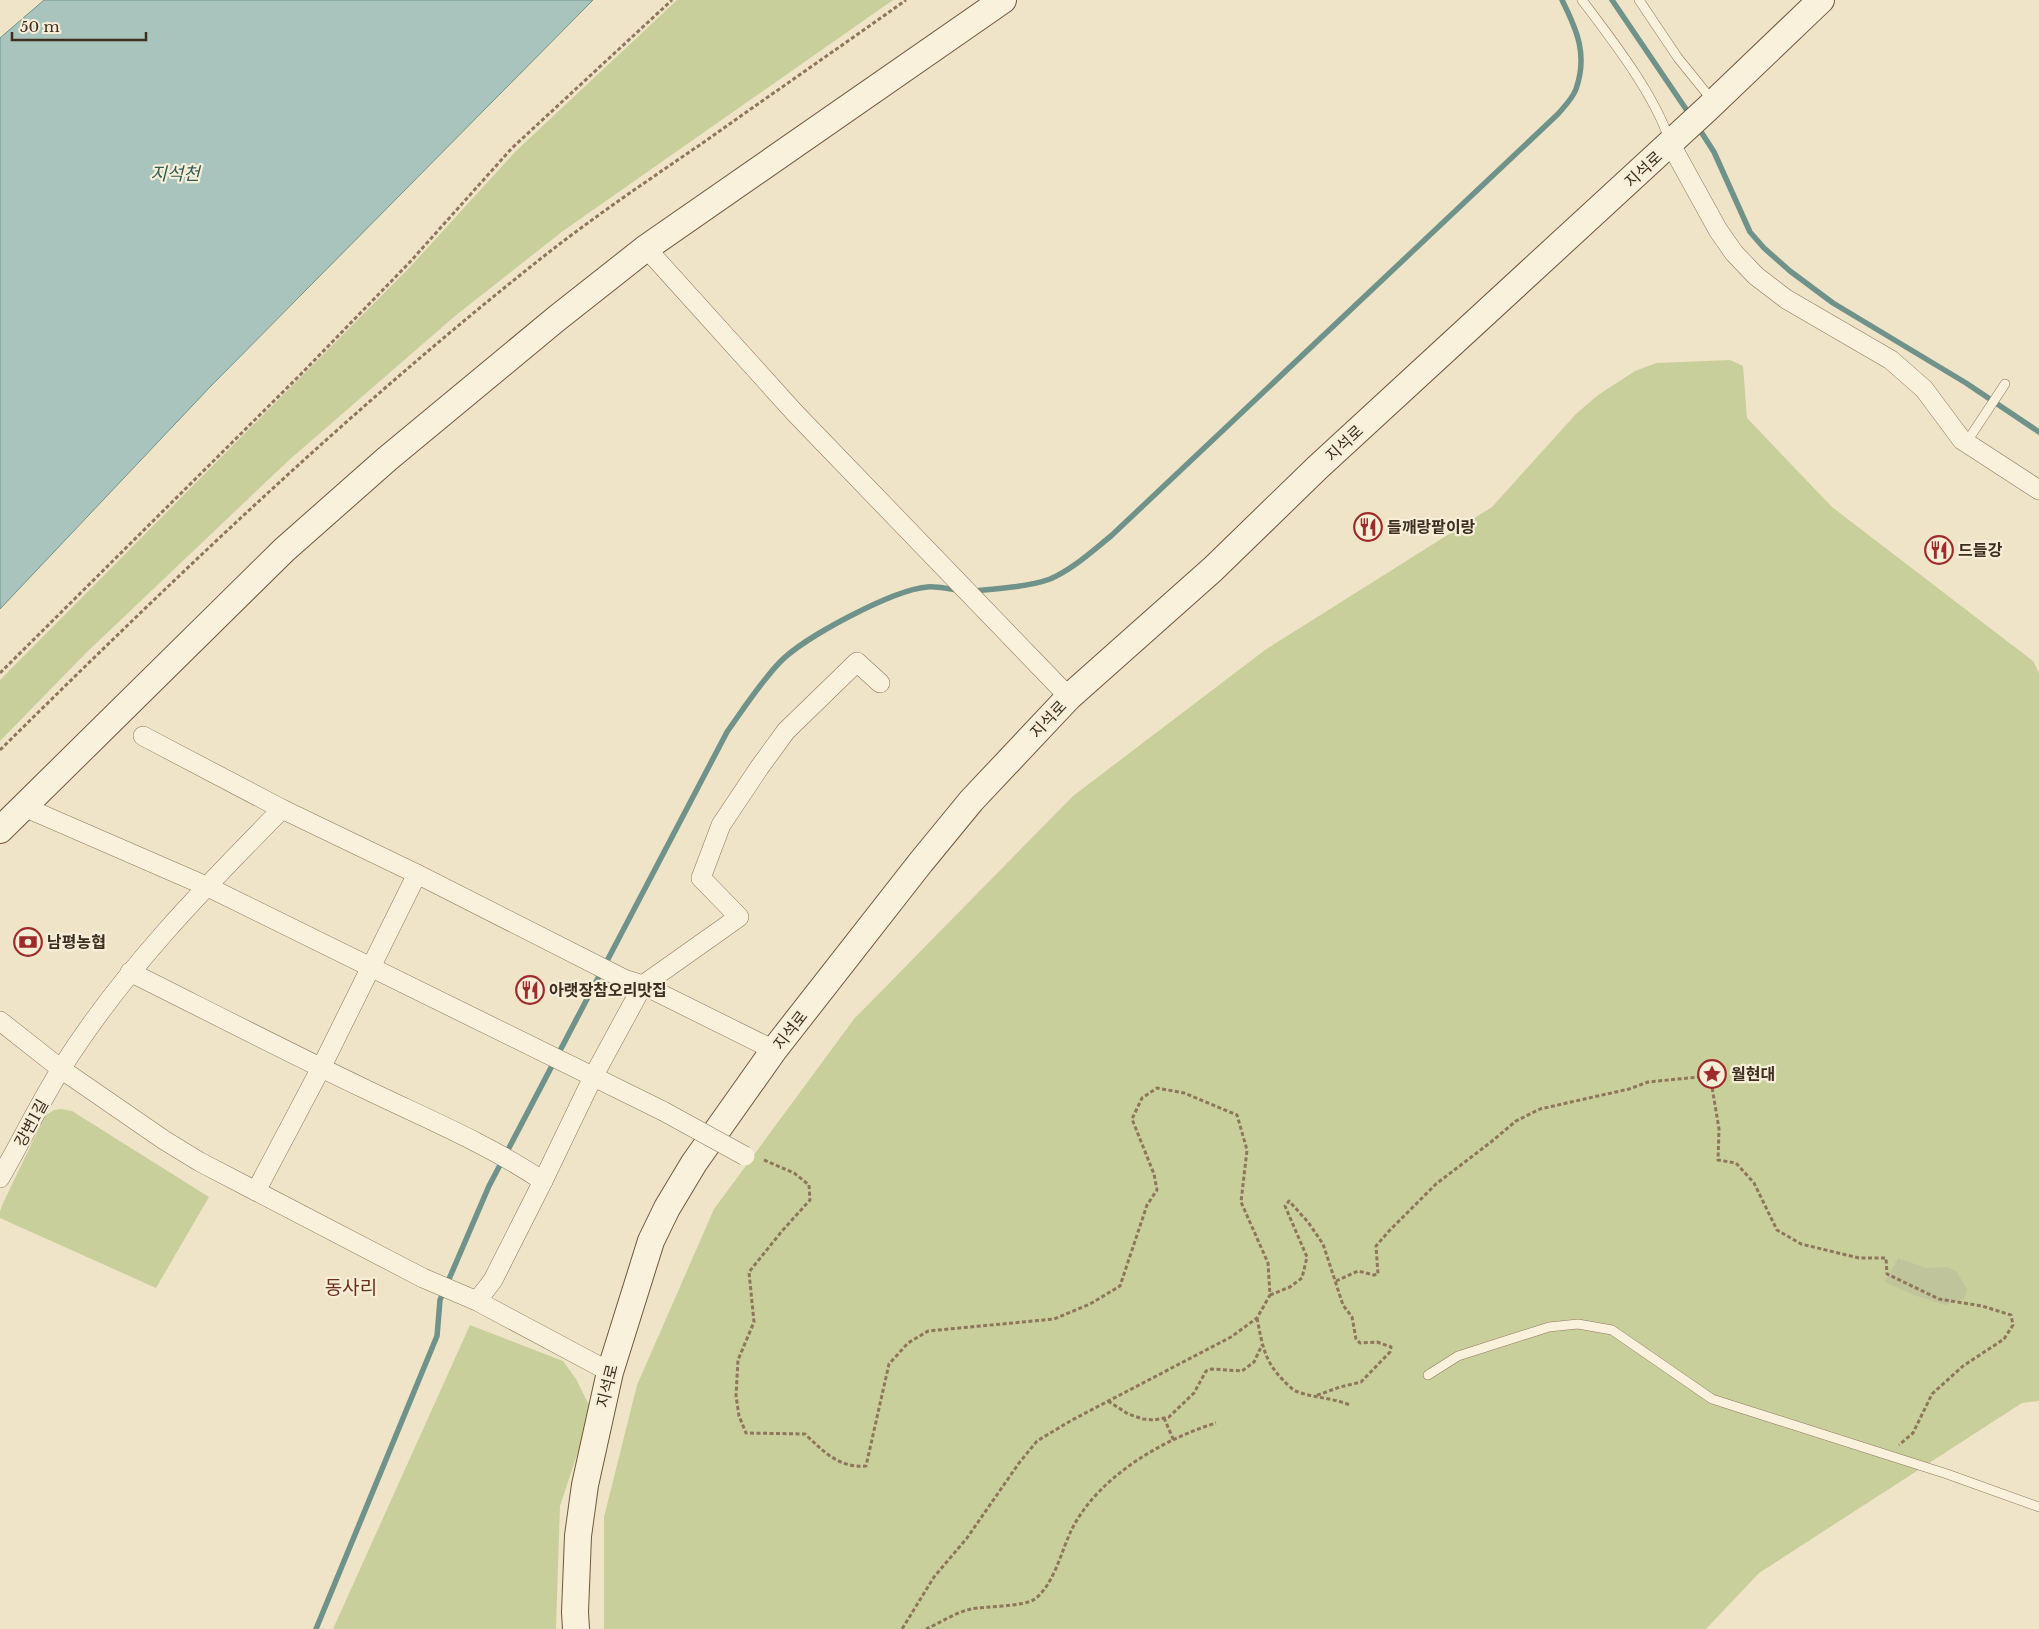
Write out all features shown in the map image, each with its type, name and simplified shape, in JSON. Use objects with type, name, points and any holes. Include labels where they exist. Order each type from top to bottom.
[{"type":"main road","points":[[0,830],[22,806],[306,531],[387,459],[556,319],[646,248],[1003,0]]},
{"type":"main road","name":"지석로","points":[[576,1629],[578,1536],[585,1486],[610,1372],[650,1241],[694,1163],[774,1050],[971,801],[1069,697],[1213,570],[1316,468],[1711,106],[1821,0]]},
{"type":"street","points":[[1672,141],[1718,230],[1734,253],[1756,276],[1786,299],[1891,360],[1924,389],[1966,444],[2039,490]]},
{"type":"street","points":[[646,248],[795,413],[1069,697]]},
{"type":"street","points":[[477,1300],[493,1280],[544,1181],[585,1074],[644,985],[739,917],[701,878],[721,825],[786,731],[857,662],[880,683]]},
{"type":"street","points":[[143,736],[282,809],[417,874],[624,979],[644,985],[774,1050]]},
{"type":"street","points":[[22,806],[206,886],[663,1111],[754,1158]]},
{"type":"street","name":"강변1길","points":[[0,1178],[61,1069],[130,972],[206,886],[282,809]]},
{"type":"street","points":[[256,1191],[321,1068],[417,874]]},
{"type":"street","points":[[130,972],[480,1145],[524,1168],[544,1181]]},
{"type":"street","points":[[0,1021],[61,1069],[164,1140],[256,1191],[423,1278],[477,1300],[610,1372]]},
{"type":"lane","points":[[1582,0],[1618,48],[1662,118],[1672,141]]},
{"type":"lane","points":[[1639,0],[1711,106]]},
{"type":"lane","points":[[1966,444],[2004,386]]},
{"type":"lane","points":[[1428,1376],[1458,1356],[1549,1328],[1578,1324],[1612,1330],[1712,1399],[1948,1474],[2039,1507]]},
{"type":"path","points":[[0,673],[302,372],[409,262],[512,148],[672,0]]},
{"type":"path","points":[[0,750],[138,614],[258,501],[376,395],[531,267],[608,209],[906,0]]},
{"type":"path","points":[[1336,1281],[1358,1271],[1374,1275],[1378,1274],[1376,1246],[1389,1231],[1436,1184],[1516,1121],[1540,1109],[1648,1082],[1699,1077],[1712,1086],[1719,1130],[1718,1160],[1736,1163],[1754,1183],[1777,1230],[1800,1244],[1859,1258],[1886,1258],[1887,1274],[1939,1299],[1982,1306],[2011,1315],[2014,1325],[2004,1339],[1963,1366],[1932,1394],[1913,1433],[1900,1445],[1884,1454]]},
{"type":"path","points":[[754,1158],[794,1173],[809,1185],[810,1200],[749,1272],[754,1322],[738,1360],[736,1396],[739,1416],[746,1433],[805,1434],[826,1454],[851,1467],[866,1466],[889,1364],[908,1343],[928,1332],[988,1324],[1054,1319],[1090,1304],[1120,1286],[1147,1205],[1157,1190],[1154,1174],[1132,1119],[1142,1098],[1157,1088],[1184,1092],[1237,1115],[1247,1150],[1242,1202],[1268,1263],[1270,1295],[1257,1318],[1231,1337],[1072,1420],[1037,1441],[1019,1463],[967,1538],[934,1577],[902,1629]]},
{"type":"path","points":[[1270,1295],[1290,1287],[1302,1278],[1305,1270],[1307,1257],[1285,1206],[1289,1202],[1308,1222],[1323,1244],[1343,1306],[1352,1317],[1356,1339],[1360,1343],[1377,1342],[1391,1347],[1390,1352],[1361,1382],[1315,1396]]},
{"type":"path","points":[[1257,1318],[1262,1345],[1268,1363],[1285,1382],[1295,1391],[1338,1400],[1350,1405]]},
{"type":"path","points":[[1108,1401],[1128,1414],[1142,1419],[1169,1418],[1194,1393],[1206,1372],[1212,1369],[1242,1371],[1254,1362],[1262,1345]]},
{"type":"path","points":[[1164,1418],[1174,1441]]},
{"type":"path","points":[[926,1629],[970,1609],[995,1608],[1033,1600],[1046,1587],[1073,1527],[1096,1495],[1137,1460],[1199,1428],[1216,1423]]},
{"type":"green space","points":[[677,0],[893,0],[563,231],[455,316],[288,461],[87,652],[0,741],[0,680],[409,268],[516,151]]},
{"type":"green space","points":[[1730,360],[1743,366],[1747,418],[1832,507],[2033,661],[2039,673],[2039,1401],[2022,1403],[1759,1573],[1706,1629],[604,1629],[604,1517],[637,1385],[714,1209],[854,1019],[1073,796],[1265,650],[1492,507],[1576,414],[1598,395],[1635,371],[1656,363]]},
{"type":"green space","points":[[54,1110],[72,1111],[209,1197],[156,1288],[0,1218],[3,1203],[45,1116]]},
{"type":"green space","points":[[1898,1258],[1926,1268],[1947,1267],[1957,1272],[1967,1290],[1964,1299],[1945,1305],[1914,1295],[1885,1282]]},
{"type":"green space","points":[[470,1325],[563,1361],[576,1379],[589,1405],[584,1434],[560,1506],[556,1629],[333,1629]]},
{"type":"water","name":"지석천","points":[[44,0],[593,0],[210,387],[0,609],[0,38]]},
{"type":"waterway","points":[[972,591],[1042,582],[1066,570],[1089,554],[1111,536],[1558,114],[1575,92],[1581,65],[1581,54],[1576,32],[1562,0]]},
{"type":"waterway","points":[[1612,0],[1690,115]]},
{"type":"waterway","points":[[1698,127],[1714,152],[1750,232],[1764,248],[1790,271],[1833,303],[1966,383],[2039,432]]},
{"type":"waterway","points":[[316,1629],[437,1336],[440,1300],[489,1186],[727,732],[752,696],[780,662],[808,640],[850,616],[893,596],[927,587],[958,590]]},
{"type":"place","name":"들깨랑팥이랑","points":[[1368,527]]},
{"type":"place","name":"드들강","points":[[1939,550]]},
{"type":"place","name":"남평농협","points":[[28,942]]},
{"type":"place","name":"아랫장참오리맛집","points":[[530,990]]},
{"type":"place","name":"월현대","points":[[1712,1074]]},
{"type":"district","name":"동사리","points":[[351,1287]]}]
